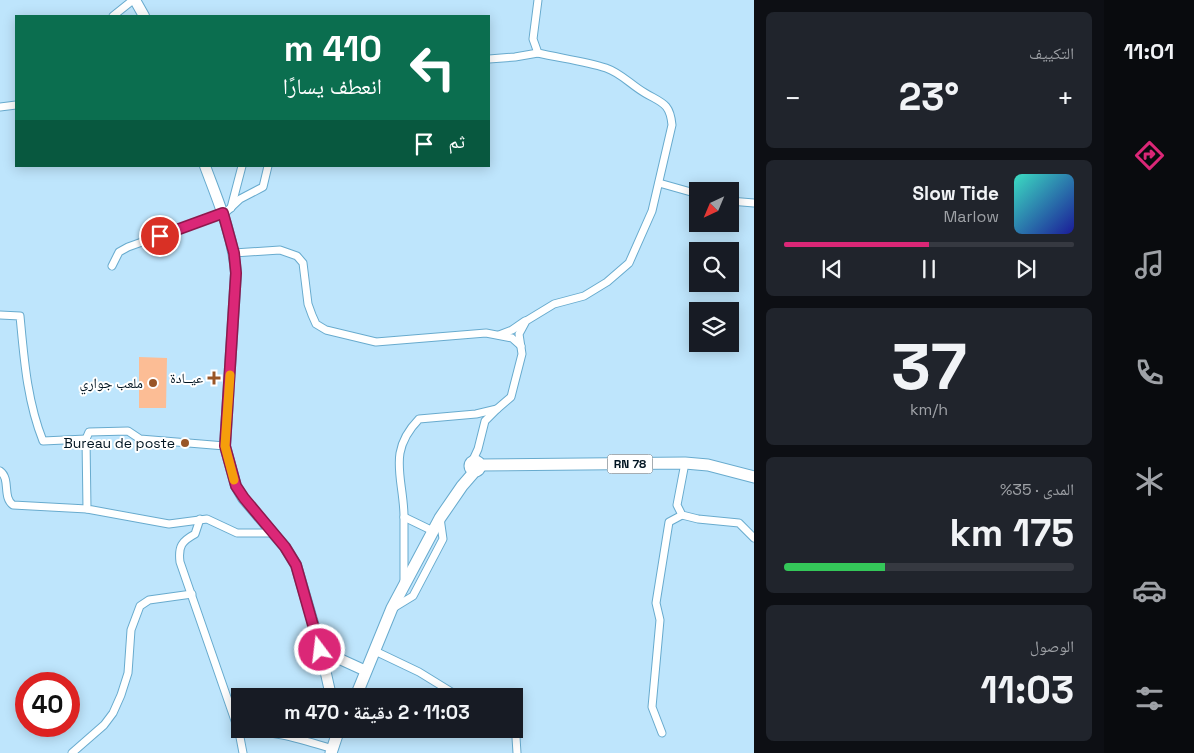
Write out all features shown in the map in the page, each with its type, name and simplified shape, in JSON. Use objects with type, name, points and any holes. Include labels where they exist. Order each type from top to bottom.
[{"type":"main road","name":"RN 78","points":[[474,468],[504,465],[685,464],[708,465],[754,477]]},
{"type":"main road","points":[[359,688],[392,608],[440,518],[474,468]]},
{"type":"main road","points":[[332,751],[336,738]]},
{"type":"street","points":[[114,15],[134,0],[143,15]]},
{"type":"street","points":[[538,0],[533,39],[538,53]]},
{"type":"street","points":[[490,59],[538,53],[606,68],[624,77],[644,93],[663,102],[671,114],[672,125],[652,211],[629,263],[607,282],[584,296],[554,304],[512,330],[498,335]]},
{"type":"street","points":[[0,108],[15,105]]},
{"type":"street","points":[[205,167],[226,212],[236,273],[225,446],[236,486],[244,498],[275,533],[296,565],[320,650],[328,688]]},
{"type":"street","points":[[226,212],[242,167]]},
{"type":"street","points":[[112,266],[119,252],[128,247],[226,212],[240,199],[263,187],[268,167]]},
{"type":"street","points":[[659,183],[689,191]]},
{"type":"street","points":[[739,202],[754,203]]},
{"type":"street","points":[[234,253],[280,250],[297,256],[303,263],[308,304],[312,315],[316,324],[326,330],[376,342],[477,334],[498,335],[512,338],[521,346]]},
{"type":"street","points":[[0,315],[20,316],[27,380],[38,430],[43,441],[86,439]]},
{"type":"street","points":[[474,468],[485,421],[511,396],[522,354],[520,334],[526,321]]},
{"type":"street","points":[[404,587],[404,518],[398,474],[400,447],[410,428],[419,419],[476,414],[497,409]]},
{"type":"street","points":[[476,414],[485,421]]},
{"type":"street","points":[[87,508],[86,439],[89,432],[128,431],[140,439],[225,446]]},
{"type":"street","points":[[682,515],[677,504],[685,464]]},
{"type":"street","points":[[0,471],[5,478],[8,500],[13,505],[87,508],[169,524],[200,519],[214,522],[237,533],[275,533]]},
{"type":"street","points":[[662,733],[652,707],[660,620],[656,603],[669,522],[682,515],[698,519],[739,523],[754,538]]},
{"type":"street","points":[[404,518],[433,531]]},
{"type":"street","points":[[392,608],[413,596],[422,580],[443,539],[440,518]]},
{"type":"street","points":[[200,519],[195,534],[184,540],[179,553],[180,562],[231,709]]},
{"type":"street","points":[[72,753],[104,725],[113,713],[128,673],[131,630],[140,606],[149,600],[192,594]]},
{"type":"street","points":[[320,650],[366,671]]},
{"type":"street","points":[[375,651],[419,672],[445,688]]},
{"type":"street","points":[[240,738],[243,753]]},
{"type":"street","points":[[292,738],[332,751]]},
{"type":"street","points":[[516,738],[517,753]]},
{"type":"shaded area","name":"ملعب جواري","points":[[139,357],[167,358],[166,408],[139,408]]},
{"type":"slow traffic","points":[[230,375],[225,446],[234,480]]},
{"type":"place","name":"عيــادة","points":[[214,378]]},
{"type":"place","name":"ملعب جواري","points":[[153,383]]},
{"type":"place","name":"Bureau de poste","points":[[185,443]]},
{"type":"route","points":[[160,236],[223,213],[234,253],[236,273],[225,446],[236,486],[244,498],[275,533],[296,565],[320,650]]}]
